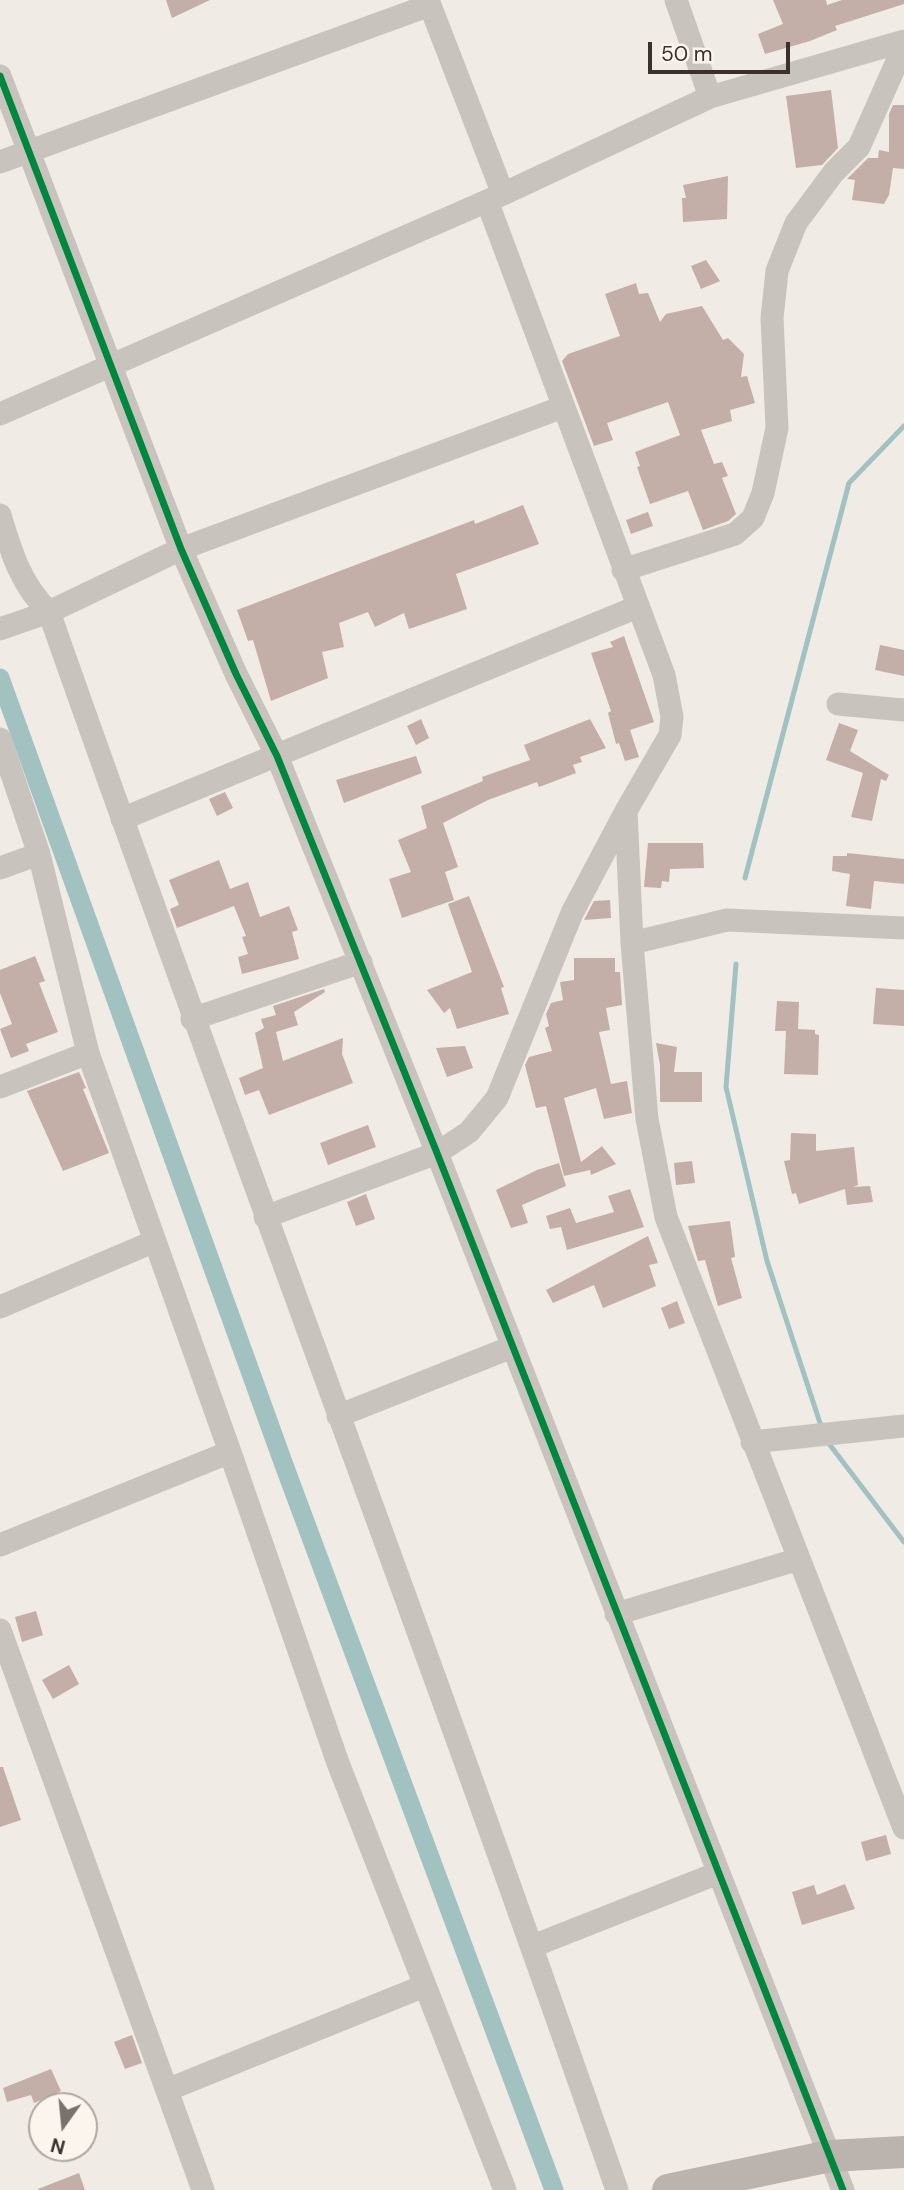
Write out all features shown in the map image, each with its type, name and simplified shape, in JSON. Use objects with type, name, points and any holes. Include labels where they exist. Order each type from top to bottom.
[{"type":"street","points":[[676,0],[710,97]]},
{"type":"street","points":[[0,162],[429,3],[564,407],[664,675],[672,717],[670,735],[572,913],[497,1098],[469,1132],[438,1153],[265,1217]]},
{"type":"street","points":[[0,414],[495,197],[710,97],[904,44]]},
{"type":"street","points":[[623,570],[735,534],[753,518],[763,493],[776,428],[772,318],[777,271],[796,223],[834,172],[859,147],[904,44]]},
{"type":"street","points":[[0,76],[181,549],[236,674],[277,756],[438,1153],[843,2190]]},
{"type":"street","points":[[0,629],[49,612],[181,549],[564,407]]},
{"type":"street","points":[[0,515],[21,576],[31,594],[49,612],[192,1019],[533,1946],[617,2190]]},
{"type":"street","points":[[122,819],[637,607]]},
{"type":"street","points":[[838,704],[904,710]]},
{"type":"street","points":[[0,739],[38,854],[88,1053],[338,1763],[505,2190]]},
{"type":"street","points":[[626,811],[632,943],[647,1119],[666,1217],[904,1828]]},
{"type":"street","points":[[0,868],[38,854]]},
{"type":"street","points":[[632,943],[727,920],[904,928]]},
{"type":"street","points":[[192,1019],[361,962]]},
{"type":"street","points":[[0,1087],[88,1053]]},
{"type":"street","points":[[0,1307],[155,1241]]},
{"type":"street","points":[[338,1416],[512,1347]]},
{"type":"street","points":[[752,1442],[904,1426]]},
{"type":"street","points":[[0,1545],[230,1452]]},
{"type":"street","points":[[616,1614],[799,1559]]},
{"type":"street","points":[[0,1630],[204,2190]]},
{"type":"street","points":[[533,1946],[718,1873]]},
{"type":"street","points":[[167,2090],[424,1986]]},
{"type":"street","points":[[668,2190],[830,2156],[904,2152]]},
{"type":"building","points":[[166,0],[210,0],[172,18]]},
{"type":"building","points":[[773,0],[826,0],[827,5],[842,0],[904,0],[904,4],[835,26],[837,30],[810,41],[765,54],[758,34],[783,24]]},
{"type":"building","points":[[831,90],[838,148],[822,165],[796,168],[786,96]]},
{"type":"building","points":[[893,105],[904,105],[904,169],[893,168],[889,195],[884,204],[852,200],[855,180],[847,179],[868,158],[878,158],[879,150],[889,152],[889,114]]},
{"type":"building","points":[[728,176],[727,219],[683,222],[682,198],[686,198],[683,185]]},
{"type":"building","points":[[706,260],[720,281],[701,289],[691,266]]},
{"type":"building","points":[[636,283],[639,294],[648,293],[660,322],[666,314],[702,306],[723,340],[728,338],[744,354],[741,377],[747,376],[755,403],[730,410],[732,421],[701,430],[714,464],[722,462],[728,476],[722,478],[736,514],[728,521],[703,530],[688,491],[650,504],[637,467],[640,466],[635,452],[680,435],[668,402],[607,423],[613,440],[594,446],[562,361],[568,354],[620,336],[605,294]]},
{"type":"building","points":[[523,505],[539,544],[456,574],[467,609],[409,629],[404,613],[375,627],[368,612],[339,623],[344,647],[322,652],[328,678],[271,701],[253,640],[248,641],[237,610],[474,520],[475,524]]},
{"type":"building","points":[[648,512],[653,526],[631,534],[626,520]]},
{"type":"building","points":[[624,636],[654,722],[630,730],[639,757],[625,761],[619,743],[616,744],[608,713],[611,711],[591,653],[613,647],[610,642]]},
{"type":"building","points":[[880,645],[904,650],[904,676],[875,670]]},
{"type":"building","points":[[421,719],[429,738],[416,745],[407,726]]},
{"type":"building","points":[[590,719],[606,748],[580,757],[582,762],[573,765],[576,773],[539,787],[537,782],[488,800],[443,823],[458,867],[445,872],[454,900],[402,918],[389,879],[411,872],[398,840],[427,828],[421,806],[483,781],[482,777],[530,760],[524,745]]},
{"type":"building","points":[[839,723],[858,730],[850,751],[889,775],[886,781],[881,779],[872,821],[851,817],[863,773],[826,760]]},
{"type":"building","points":[[416,756],[422,773],[344,803],[336,780]]},
{"type":"building","points":[[225,792],[233,808],[217,816],[209,799]]},
{"type":"building","points":[[648,843],[703,843],[704,868],[670,869],[669,882],[662,881],[661,888],[644,887]]},
{"type":"building","points":[[847,853],[904,859],[904,884],[874,881],[871,909],[846,906],[850,874],[832,871],[833,856],[847,856]]},
{"type":"building","points":[[219,860],[230,889],[248,882],[260,917],[289,906],[298,930],[292,932],[299,959],[242,974],[238,957],[248,954],[242,937],[246,936],[234,906],[177,928],[170,909],[179,905],[169,880]]},
{"type":"building","points":[[469,896],[504,987],[501,988],[509,1014],[457,1029],[450,1008],[444,1013],[427,990],[472,972],[448,904]]},
{"type":"building","points":[[610,900],[611,918],[584,920],[594,901]]},
{"type":"building","points":[[35,956],[45,981],[39,983],[58,1032],[26,1044],[29,1051],[11,1058],[0,1029],[12,1024],[0,993],[0,970]]},
{"type":"building","points":[[574,958],[615,958],[615,972],[620,972],[622,1005],[606,1008],[610,1030],[599,1032],[611,1084],[627,1081],[632,1113],[604,1119],[596,1088],[564,1098],[581,1162],[602,1146],[616,1164],[591,1175],[590,1170],[564,1176],[546,1106],[536,1108],[525,1065],[529,1057],[552,1051],[545,1028],[549,1026],[546,1014],[551,1003],[563,1000],[560,982],[574,980]]},
{"type":"building","points":[[876,988],[904,990],[904,1026],[873,1024]]},
{"type":"building","points":[[324,989],[325,992],[294,1012],[298,1025],[276,1032],[283,1061],[343,1038],[342,1054],[353,1083],[269,1115],[259,1090],[245,1095],[239,1078],[263,1068],[255,1033],[264,1028],[261,1019],[276,1015],[273,1006]]},
{"type":"building","points":[[777,1001],[799,1002],[798,1029],[815,1030],[815,1034],[819,1035],[818,1075],[784,1074],[786,1031],[775,1031]]},
{"type":"building","points":[[656,1043],[677,1047],[674,1072],[702,1072],[702,1102],[660,1102],[660,1065]]},
{"type":"building","points":[[465,1046],[473,1068],[447,1077],[436,1048]]},
{"type":"building","points":[[79,1072],[86,1088],[83,1089],[109,1153],[63,1171],[27,1091]]},
{"type":"building","points":[[368,1125],[376,1147],[328,1165],[320,1143]]},
{"type":"building","points":[[791,1133],[816,1134],[816,1151],[854,1147],[858,1185],[853,1187],[870,1186],[873,1202],[847,1205],[845,1189],[799,1204],[796,1193],[792,1194],[784,1161],[790,1160]]},
{"type":"building","points":[[692,1161],[695,1183],[676,1185],[674,1163]]},
{"type":"building","points":[[559,1163],[566,1186],[522,1205],[528,1223],[511,1228],[496,1190],[537,1170]]},
{"type":"building","points":[[630,1189],[644,1227],[567,1250],[561,1227],[550,1229],[546,1216],[570,1208],[576,1223],[614,1212],[608,1196]]},
{"type":"building","points":[[366,1194],[375,1219],[356,1226],[347,1202]]},
{"type":"building","points":[[730,1221],[735,1257],[731,1258],[742,1298],[718,1306],[705,1260],[698,1261],[688,1226]]},
{"type":"building","points":[[648,1236],[658,1263],[649,1265],[656,1286],[603,1308],[594,1285],[553,1303],[546,1290]]},
{"type":"building","points":[[677,1301],[685,1323],[669,1329],[661,1308]]},
{"type":"building","points":[[36,1611],[43,1635],[22,1642],[15,1617]]},
{"type":"building","points":[[69,1665],[79,1684],[53,1699],[42,1680]]},
{"type":"building","points":[[0,1767],[3,1767],[21,1820],[0,1827]]},
{"type":"building","points":[[886,1835],[891,1854],[866,1861],[861,1842]]},
{"type":"building","points":[[845,1884],[855,1909],[802,1925],[792,1892],[814,1885],[817,1895]]},
{"type":"building","points":[[132,2035],[142,2063],[125,2069],[114,2042]]},
{"type":"building","points":[[51,2069],[61,2091],[28,2092],[28,2096],[7,2102],[3,2088]]},
{"type":"building","points":[[79,2173],[85,2190],[38,2190],[38,2189]]},
{"type":"waterway","points":[[745,878],[849,483],[904,426]]},
{"type":"waterway","points":[[0,678],[284,1465],[554,2190]]},
{"type":"waterway","points":[[736,964],[726,1087],[767,1261],[820,1423]]},
{"type":"waterway","points":[[830,1445],[904,1542]]},
{"type":"cycle path","points":[[0,76],[181,549],[236,674],[277,756],[437,1153],[843,2190]]}]
